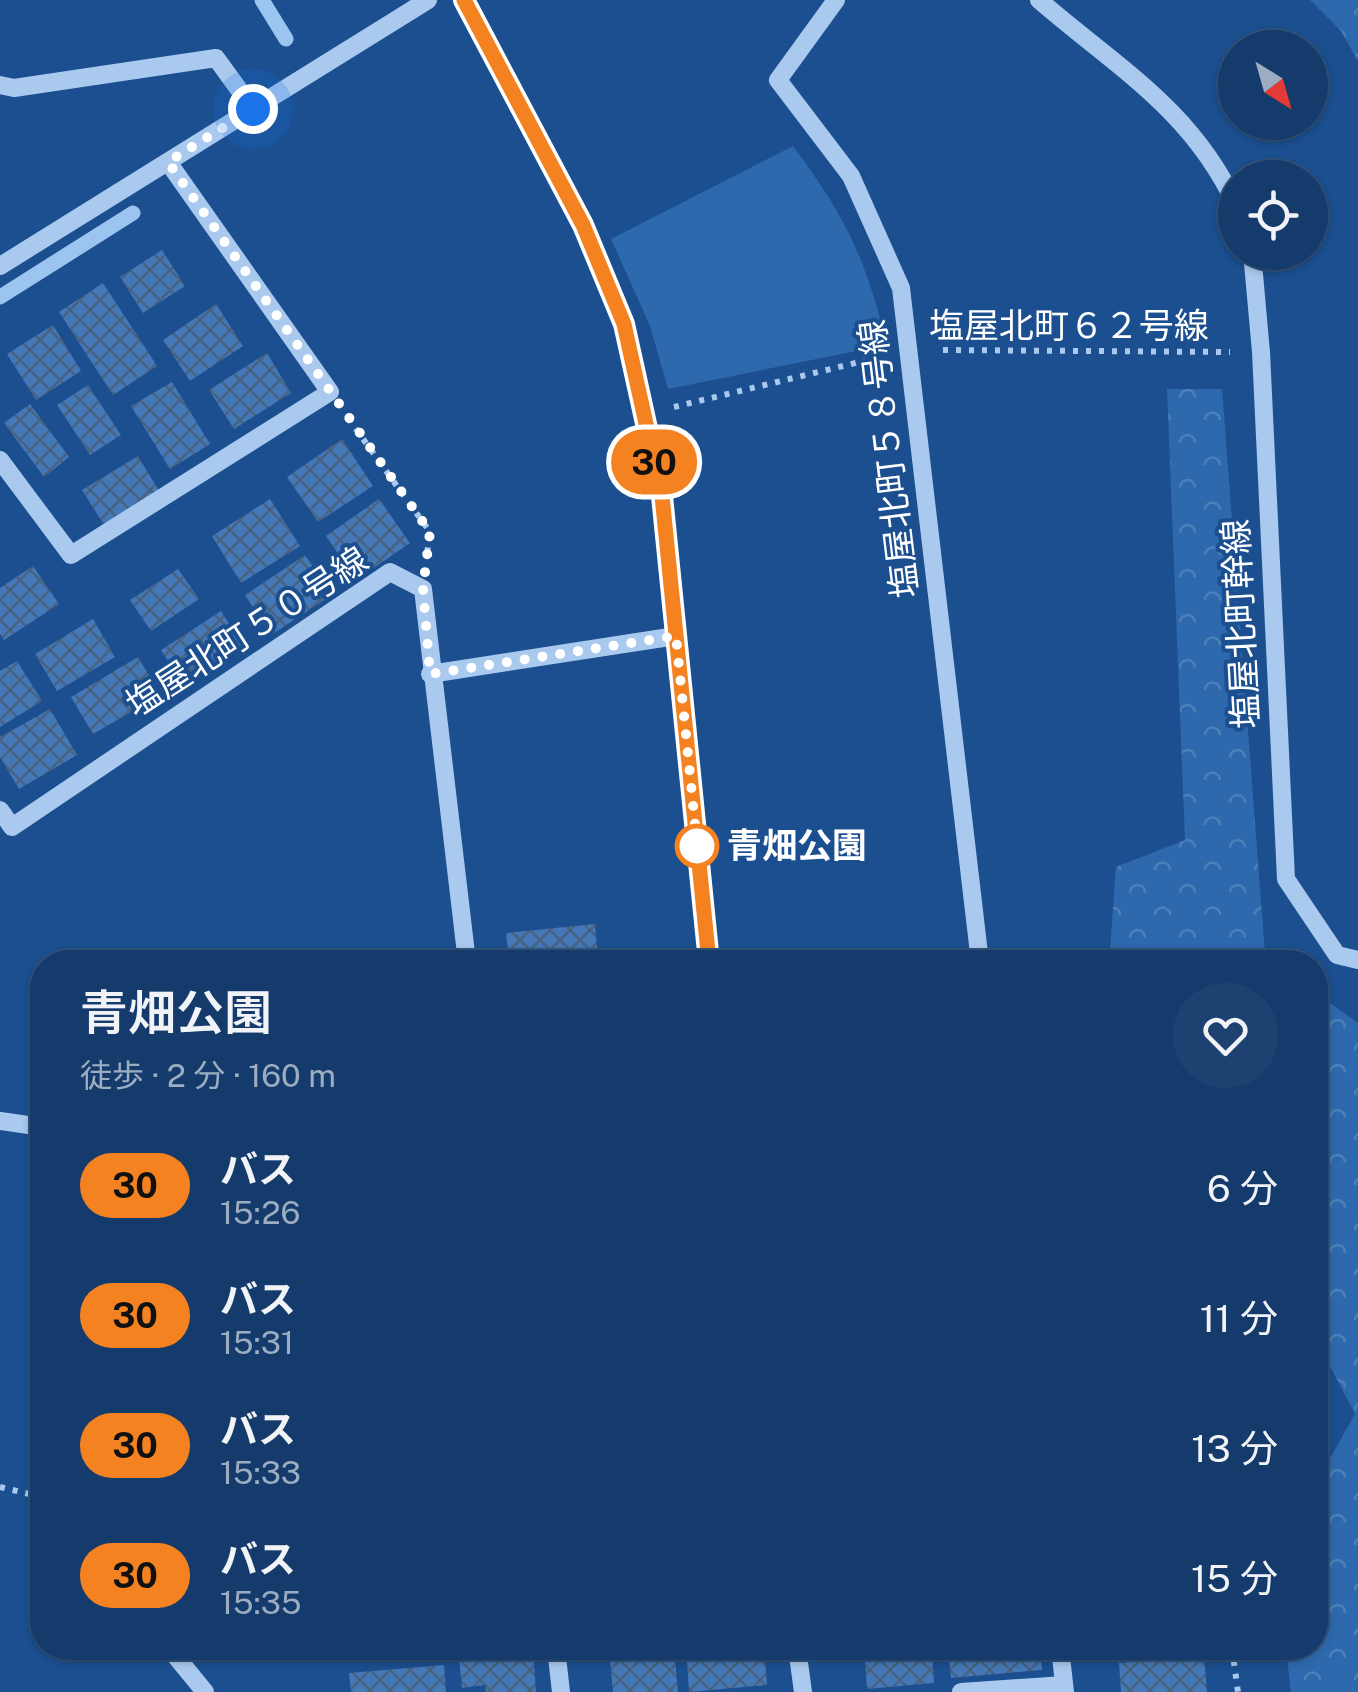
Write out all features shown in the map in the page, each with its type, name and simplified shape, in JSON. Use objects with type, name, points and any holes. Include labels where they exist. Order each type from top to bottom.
[{"type":"street","points":[[0,266],[428,0]]},
{"type":"street","points":[[464,0],[583,225],[624,324],[662,496],[708,950]]},
{"type":"street","name":"塩屋北町５８号線","points":[[836,0],[778,80],[851,176],[902,288],[979,950]]},
{"type":"street","points":[[1039,0],[1150,89],[1213,157],[1218,167]]},
{"type":"street","points":[[0,85],[14,88],[216,58],[253,109]]},
{"type":"street","points":[[0,460],[72,555],[330,392],[168,162]]},
{"type":"street","name":"塩屋北町幹線","points":[[1254,270],[1261,352],[1286,879],[1337,956],[1358,960]]},
{"type":"street","name":"塩屋北町５０号線","points":[[0,810],[12,826],[390,572],[423,588],[430,674],[465,950]]},
{"type":"street","points":[[430,674],[676,636]]},
{"type":"street","points":[[0,1120],[30,1125]]},
{"type":"street","points":[[181,1660],[205,1692]]},
{"type":"street","points":[[557,1660],[561,1692]]},
{"type":"street","points":[[799,1660],[804,1692]]},
{"type":"street","points":[[961,1692],[1065,1688],[1062,1660]]},
{"type":"path","name":"塩屋北町６２号線","points":[[644,414],[909,350],[1261,352]]},
{"type":"path","points":[[330,392],[430,532],[423,588]]},
{"type":"path","points":[[0,1487],[30,1494]]},
{"type":"path","points":[[1234,1660],[1238,1692]]},
{"type":"green space","points":[[1310,0],[1358,0],[1358,61],[1341,31]]},
{"type":"green space","points":[[793,146],[852,240],[887,345],[668,389],[650,326],[611,239]]},
{"type":"green space","points":[[1167,389],[1222,389],[1265,950],[1110,950],[1116,867],[1185,840]]},
{"type":"green space","points":[[1328,1001],[1358,1023],[1358,1692],[1291,1692],[1287,1660],[1328,1660],[1328,1462],[1355,1414],[1328,1363]]},
{"type":"building","points":[[162,250],[185,286],[143,313],[120,277]]},
{"type":"building","points":[[103,283],[157,366],[113,395],[59,312]]},
{"type":"building","points":[[216,304],[243,346],[190,381],[163,340]]},
{"type":"building","points":[[53,325],[81,371],[36,400],[7,354]]},
{"type":"building","points":[[267,353],[291,393],[234,429],[209,390]]},
{"type":"building","points":[[172,382],[210,444],[170,469],[131,406]]},
{"type":"building","points":[[88,385],[121,435],[90,455],[57,405]]},
{"type":"building","points":[[30,404],[69,457],[44,477],[4,423]]},
{"type":"building","points":[[342,439],[373,486],[318,522],[287,477]]},
{"type":"building","points":[[138,456],[159,491],[104,525],[82,490]]},
{"type":"building","points":[[270,499],[300,546],[241,583],[212,536]]},
{"type":"building","points":[[379,499],[410,543],[356,580],[326,536]]},
{"type":"building","points":[[305,555],[332,595],[271,635],[245,595]]},
{"type":"building","points":[[33,566],[59,604],[4,640],[0,634],[0,588]]},
{"type":"building","points":[[178,569],[199,599],[151,631],[130,600]]},
{"type":"building","points":[[221,611],[244,647],[183,685],[161,650]]},
{"type":"building","points":[[93,619],[115,657],[57,691],[35,654]]},
{"type":"building","points":[[138,657],[161,695],[93,734],[71,697]]},
{"type":"building","points":[[17,661],[42,701],[0,727],[0,671]]},
{"type":"building","points":[[50,709],[77,755],[19,789],[0,757],[0,737]]},
{"type":"building","points":[[595,924],[597,950],[508,950],[506,933]]},
{"type":"building","points":[[459,1660],[534,1660],[536,1692],[486,1692],[485,1685],[462,1688]]},
{"type":"building","points":[[610,1660],[675,1660],[678,1692],[613,1692]]},
{"type":"building","points":[[687,1660],[765,1660],[767,1685],[689,1692]]},
{"type":"building","points":[[865,1660],[933,1660],[934,1683],[867,1689]]},
{"type":"building","points":[[949,1660],[1042,1660],[1042,1670],[951,1678]]},
{"type":"building","points":[[1204,1660],[1207,1692],[1121,1692],[1119,1663]]},
{"type":"building","points":[[444,1665],[446,1692],[351,1692],[349,1673]]},
{"type":"waterway","points":[[262,0],[286,39]]},
{"type":"waterway","points":[[0,297],[133,213]]},
{"type":"bus line","name":"30","points":[[464,0],[583,225],[624,324],[662,496],[708,950]]},
{"type":"place","name":"青畑公園","points":[[697,846]]},
{"type":"route","points":[[253,109],[168,162],[430,532],[423,588],[430,674],[676,636],[698,854],[697,846]]}]
